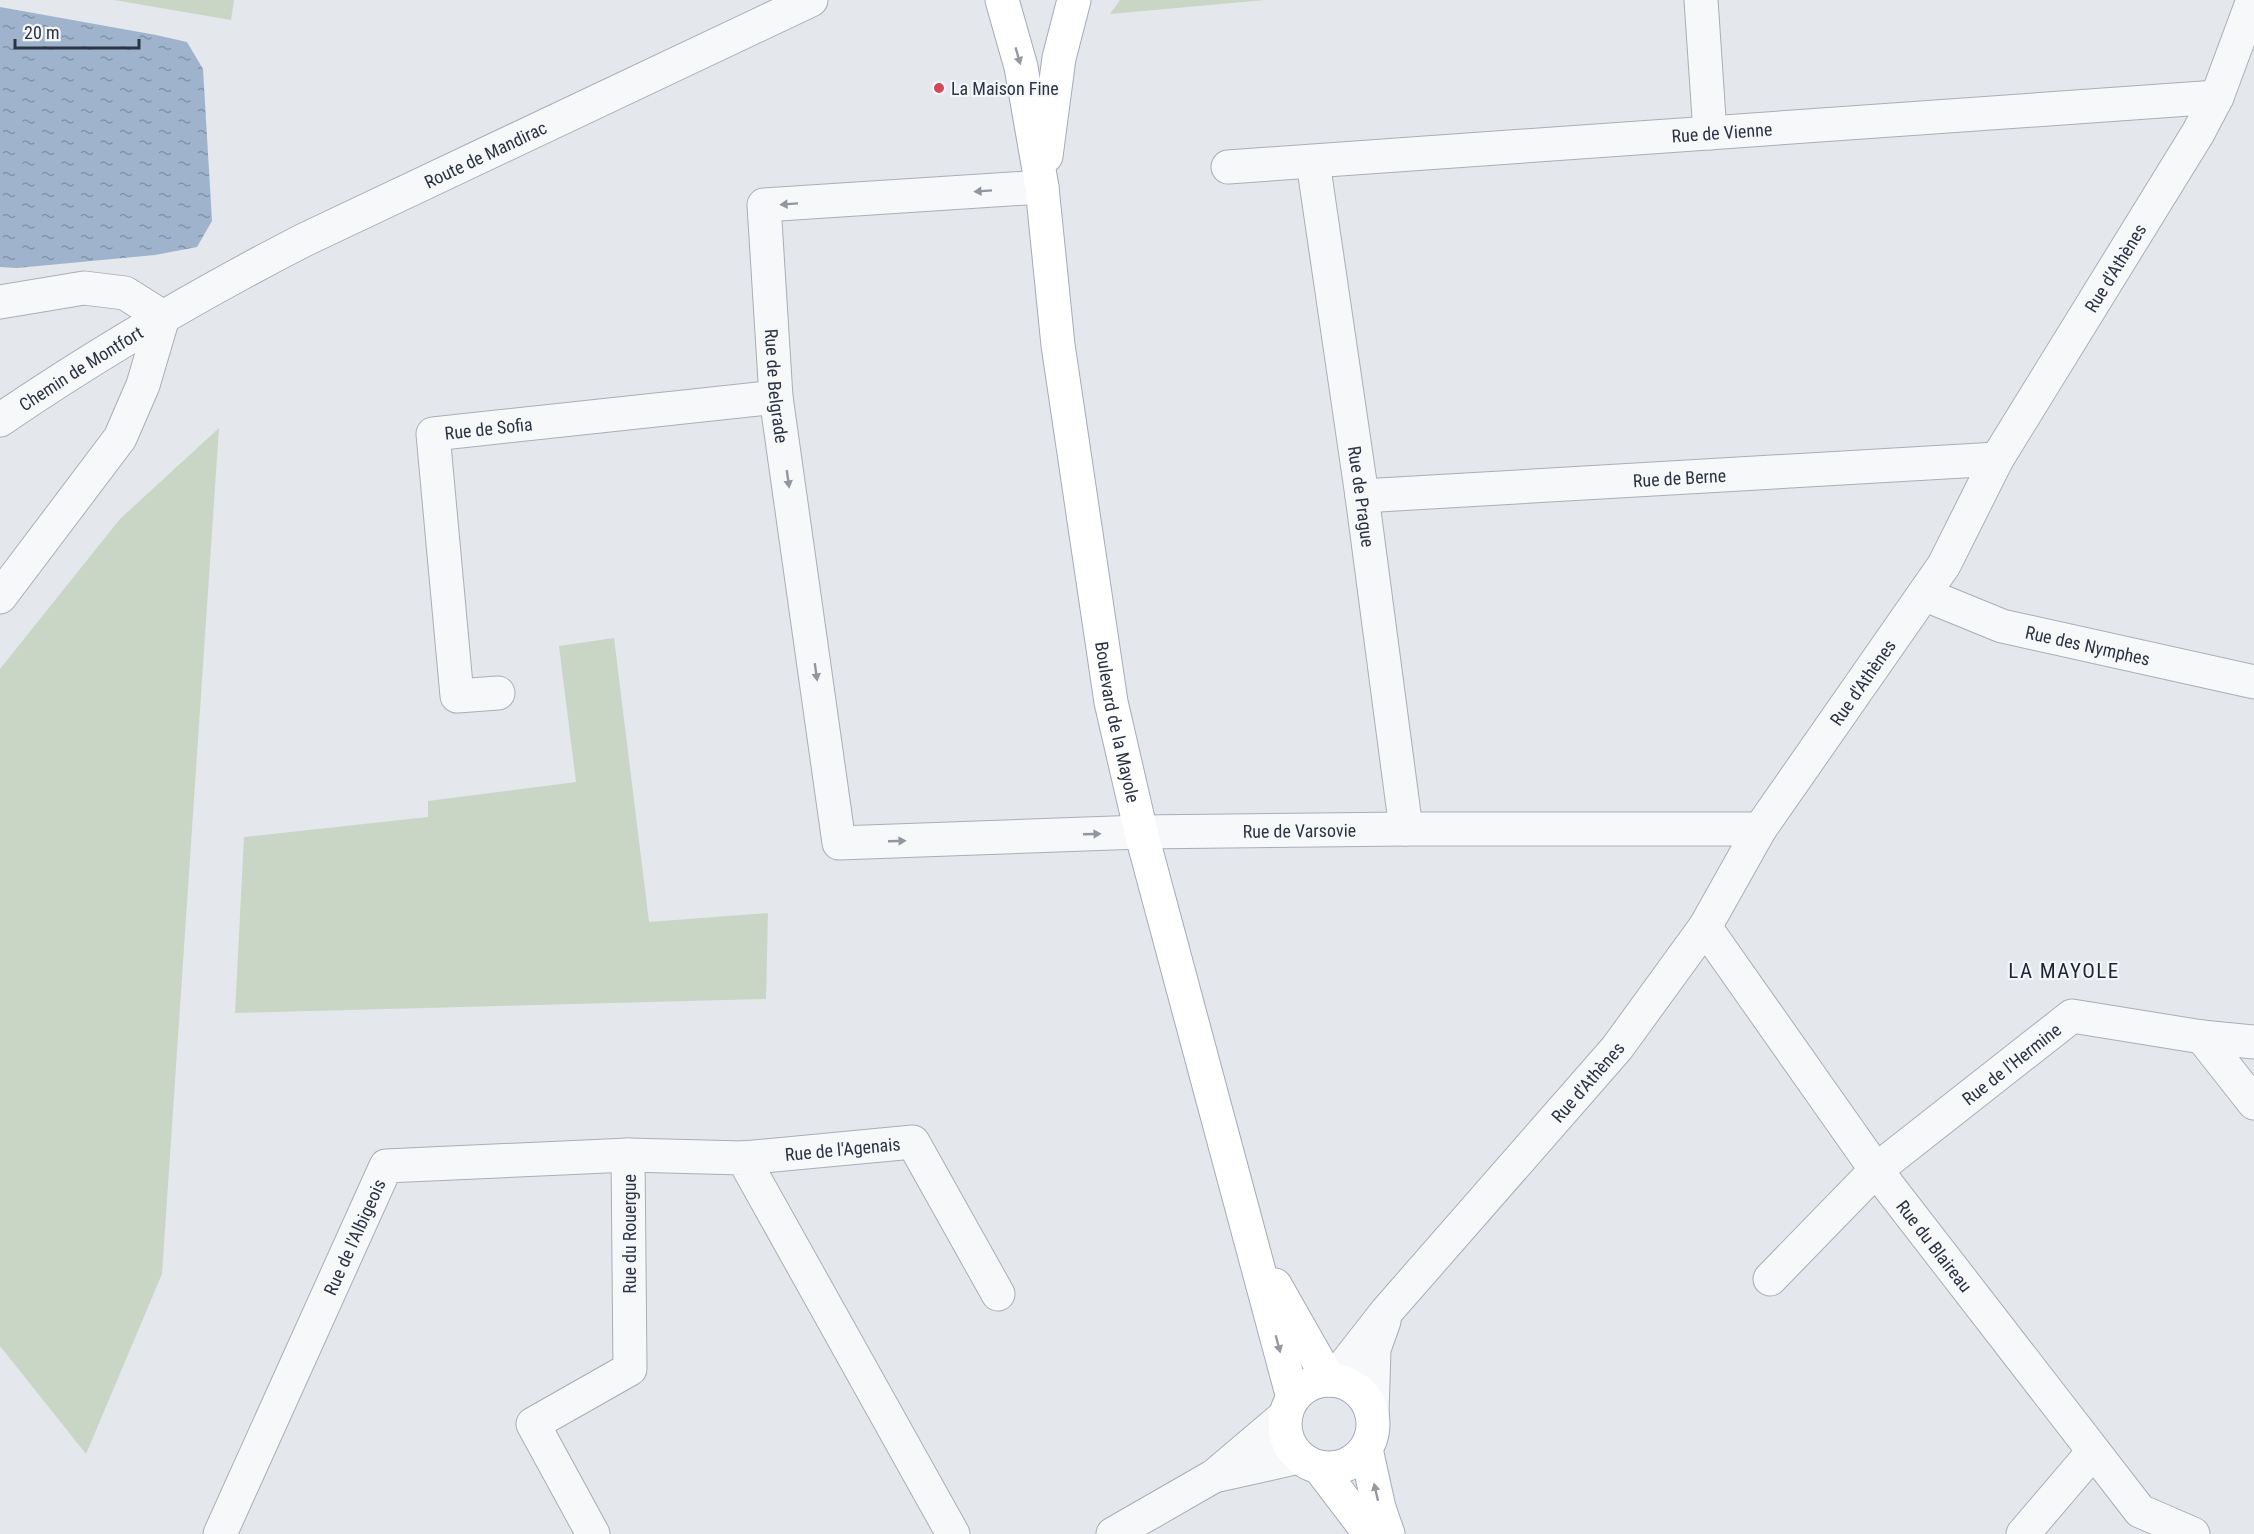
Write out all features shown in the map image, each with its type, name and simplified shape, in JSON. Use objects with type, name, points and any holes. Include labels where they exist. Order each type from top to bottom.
[{"type":"main road","name":"Boulevard de la Mayole","points":[[1002,0],[1021,67],[1042,187],[1058,345],[1111,702],[1141,832],[1254,1246],[1290,1407]]},
{"type":"main road","name":"Boulevard de la Mayole","points":[[1042,187],[1059,58],[1074,0]]},
{"type":"main road","name":"Boulevard de la Mayole","points":[[1254,1246],[1331,1380]]},
{"type":"main road","points":[[1309,1462],[1335,1468],[1356,1460],[1366,1449],[1372,1435],[1372,1414],[1361,1394],[1346,1383],[1331,1380],[1313,1383],[1290,1407],[1286,1436],[1370,1534]]},
{"type":"main road","points":[[1366,1449],[1379,1508],[1388,1534]]},
{"type":"street","name":"Route de Mandirac","points":[[163,317],[231,277],[304,240],[811,0]]},
{"type":"street","points":[[1701,0],[1710,133]]},
{"type":"street","name":"Rue d'Athènes","points":[[1331,1380],[1387,1311],[1617,1048],[1705,927],[1760,829],[1926,595],[1944,565],[1997,459],[2198,133],[2217,96],[2253,0]]},
{"type":"street","name":"Rue de Vienne","points":[[1228,167],[2217,96]]},
{"type":"street","name":"Rue de Prague","points":[[1313,162],[1362,496],[1406,829]]},
{"type":"street","name":"Rue de Belgrade","points":[[839,843],[776,397],[764,206],[1042,187]]},
{"type":"street","points":[[0,302],[84,288],[125,293],[163,317],[143,386],[120,438],[0,597]]},
{"type":"street","name":"Chemin de Montfort","points":[[0,420],[163,317]]},
{"type":"street","name":"Rue de Sofia","points":[[498,693],[458,696],[433,434],[776,397]]},
{"type":"street","name":"Rue de Berne","points":[[1362,496],[1997,459]]},
{"type":"street","name":"Rue des Nymphes","points":[[1926,595],[2002,626],[2254,682]]},
{"type":"street","name":"Rue de Varsovie","points":[[839,843],[1141,832],[1760,829]]},
{"type":"street","name":"Rue du Blaireau","points":[[1705,927],[1876,1170],[2140,1511],[2193,1534]]},
{"type":"street","name":"Rue de l'Hermine","points":[[1770,1280],[1876,1170],[2072,1016],[2202,1037],[2254,1042]]},
{"type":"street","points":[[2202,1037],[2254,1103]]},
{"type":"street","name":"Rue de l'Agenais","points":[[743,1158],[913,1142],[998,1294]]},
{"type":"street","name":"Rue du Rouergue","points":[[593,1534],[533,1424],[630,1369],[628,1155],[743,1158]]},
{"type":"street","name":"Rue de l'Albigeois","points":[[223,1533],[386,1166],[628,1155]]},
{"type":"street","points":[[743,1158],[953,1534]]},
{"type":"street","name":"Rue d'Athènes","points":[[1372,1414],[1374,1349],[1387,1311]]},
{"type":"street","points":[[1113,1534],[1214,1476],[1290,1407]]},
{"type":"street","points":[[2024,1534],[2093,1452]]},
{"type":"street","points":[[1214,1476],[1309,1462]]},
{"type":"green space","points":[[114,0],[234,0],[231,20]]},
{"type":"green space","points":[[1120,0],[1265,0],[1110,14]]},
{"type":"green space","points":[[219,428],[162,1274],[86,1454],[0,1346],[0,669],[120,519]]},
{"type":"green space","points":[[614,638],[649,922],[768,913],[766,999],[235,1013],[244,837],[428,817],[428,801],[576,782],[559,646]]},
{"type":"water","points":[[0,7],[187,42],[203,69],[212,221],[197,247],[155,255],[17,268],[0,267]]},
{"type":"place","name":"La Maison Fine","points":[[939,88]]},
{"type":"district","name":"LA MAYOLE","points":[[2064,971]]}]
